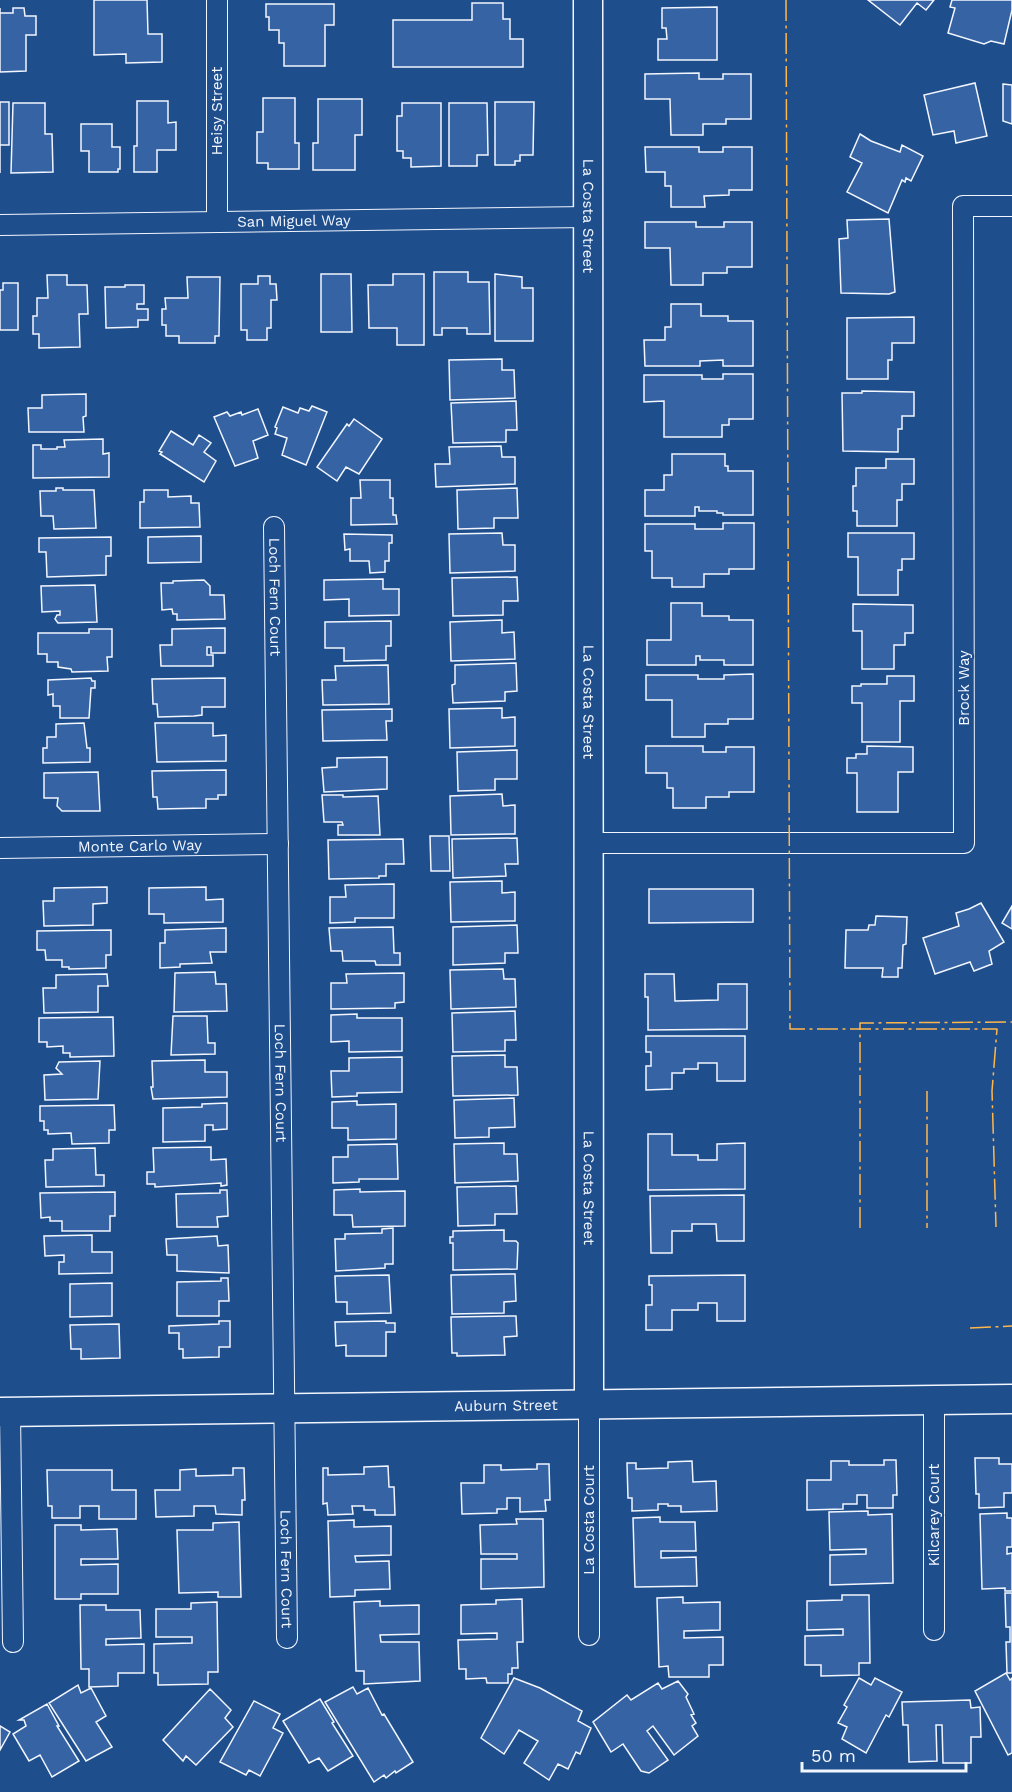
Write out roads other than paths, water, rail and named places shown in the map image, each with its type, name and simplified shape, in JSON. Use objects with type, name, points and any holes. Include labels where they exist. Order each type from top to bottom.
[{"type":"street","name":"Heisy Street","points":[[217,0],[217,222]]},
{"type":"street","name":"La Costa Street","points":[[588,0],[589,1405]]},
{"type":"street","name":"Brock Way","points":[[589,843],[964,843],[963,206],[1012,206]]},
{"type":"street","name":"San Miguel Way","points":[[0,225],[588,217]]},
{"type":"street","name":"Loch Fern Court","points":[[274,527],[287,1638]]},
{"type":"street","name":"Monte Carlo Way","points":[[0,848],[278,844]]},
{"type":"street","name":"Auburn Street","points":[[5,1412],[1012,1399]]},
{"type":"street","name":"Kilcarey Court","points":[[934,1400],[934,1630]]},
{"type":"street","name":"La Costa Court","points":[[589,1405],[589,1635]]},
{"type":"street","points":[[5,1412],[13,1642]]}]
